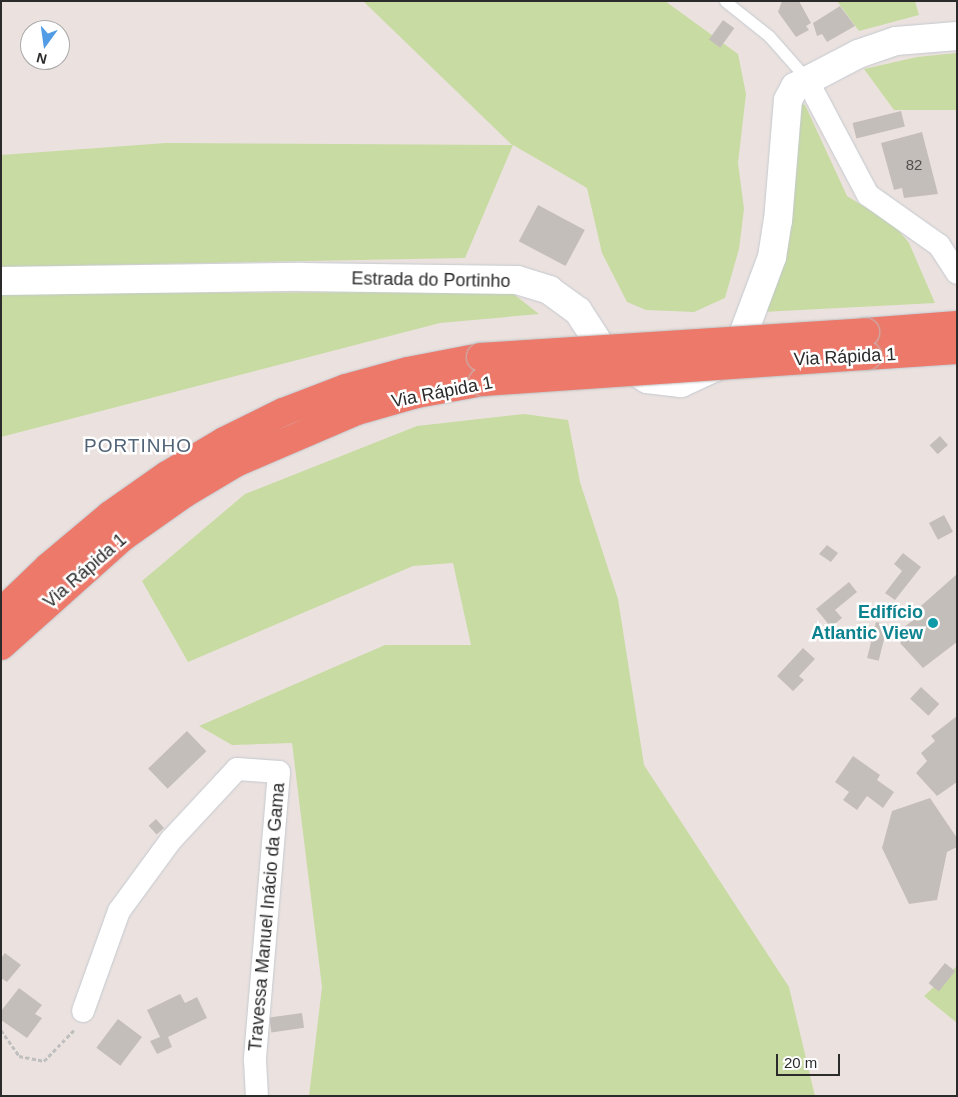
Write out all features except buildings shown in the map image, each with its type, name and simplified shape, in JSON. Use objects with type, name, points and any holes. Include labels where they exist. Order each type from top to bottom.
[{"type":"highway","name":"Via Rápida 1","points":[[866,344],[957,325]]},
{"type":"highway","name":"Via Rápida 1","points":[[1,612],[48,567],[110,514],[167,475],[224,441],[283,412],[346,388],[408,371],[482,370],[866,344],[957,350]]},
{"type":"highway","name":"Via Rápida 1","points":[[1,646],[123,537],[184,494],[236,463],[357,411],[417,394],[482,370]]},
{"type":"street","points":[[954,268],[927,236],[868,195],[806,78],[896,41],[957,36]]},
{"type":"street","name":"Estrada do Portinho","points":[[1,281],[293,278],[517,280],[549,290],[578,311],[604,351],[647,379],[681,383],[716,367],[741,340],[772,257],[778,221],[788,100],[795,87],[806,78]]},
{"type":"street","name":"Travessa Manuel Inácio da Gama","points":[[83,1011],[119,911],[171,840],[237,769],[279,772],[255,1060],[257,1096]]},
{"type":"lane","points":[[725,1],[769,36],[806,78]]},
{"type":"path","points":[[1,1030],[19,1056],[44,1061],[73,1032],[83,1011]]},
{"type":"green space","points":[[363,1],[665,1],[738,54],[746,94],[738,163],[744,209],[739,249],[725,298],[694,312],[646,310],[627,302],[602,253],[587,188],[513,145],[465,258],[1,267],[1,155],[166,143],[512,145]]},
{"type":"green space","points":[[837,1],[915,1],[919,15],[859,31]]},
{"type":"green space","points":[[957,53],[957,110],[894,110],[864,69],[917,57]]},
{"type":"green space","points":[[800,103],[805,105],[847,196],[894,225],[909,243],[935,303],[760,312],[787,255]]},
{"type":"green space","points":[[511,292],[539,314],[440,323],[1,437],[1,293]]},
{"type":"green space","points":[[524,414],[568,420],[580,482],[618,599],[644,765],[789,987],[815,1096],[309,1096],[322,987],[292,743],[232,745],[199,726],[385,645],[471,645],[453,563],[413,566],[188,662],[142,581],[245,494],[417,426]]},
{"type":"green space","points":[[957,966],[957,1023],[924,996]]},
{"type":"place","name":"Edifício Atlantic View","points":[[933,623]]},
{"type":"district","name":"PORTINHO","points":[[138,446]]}]
